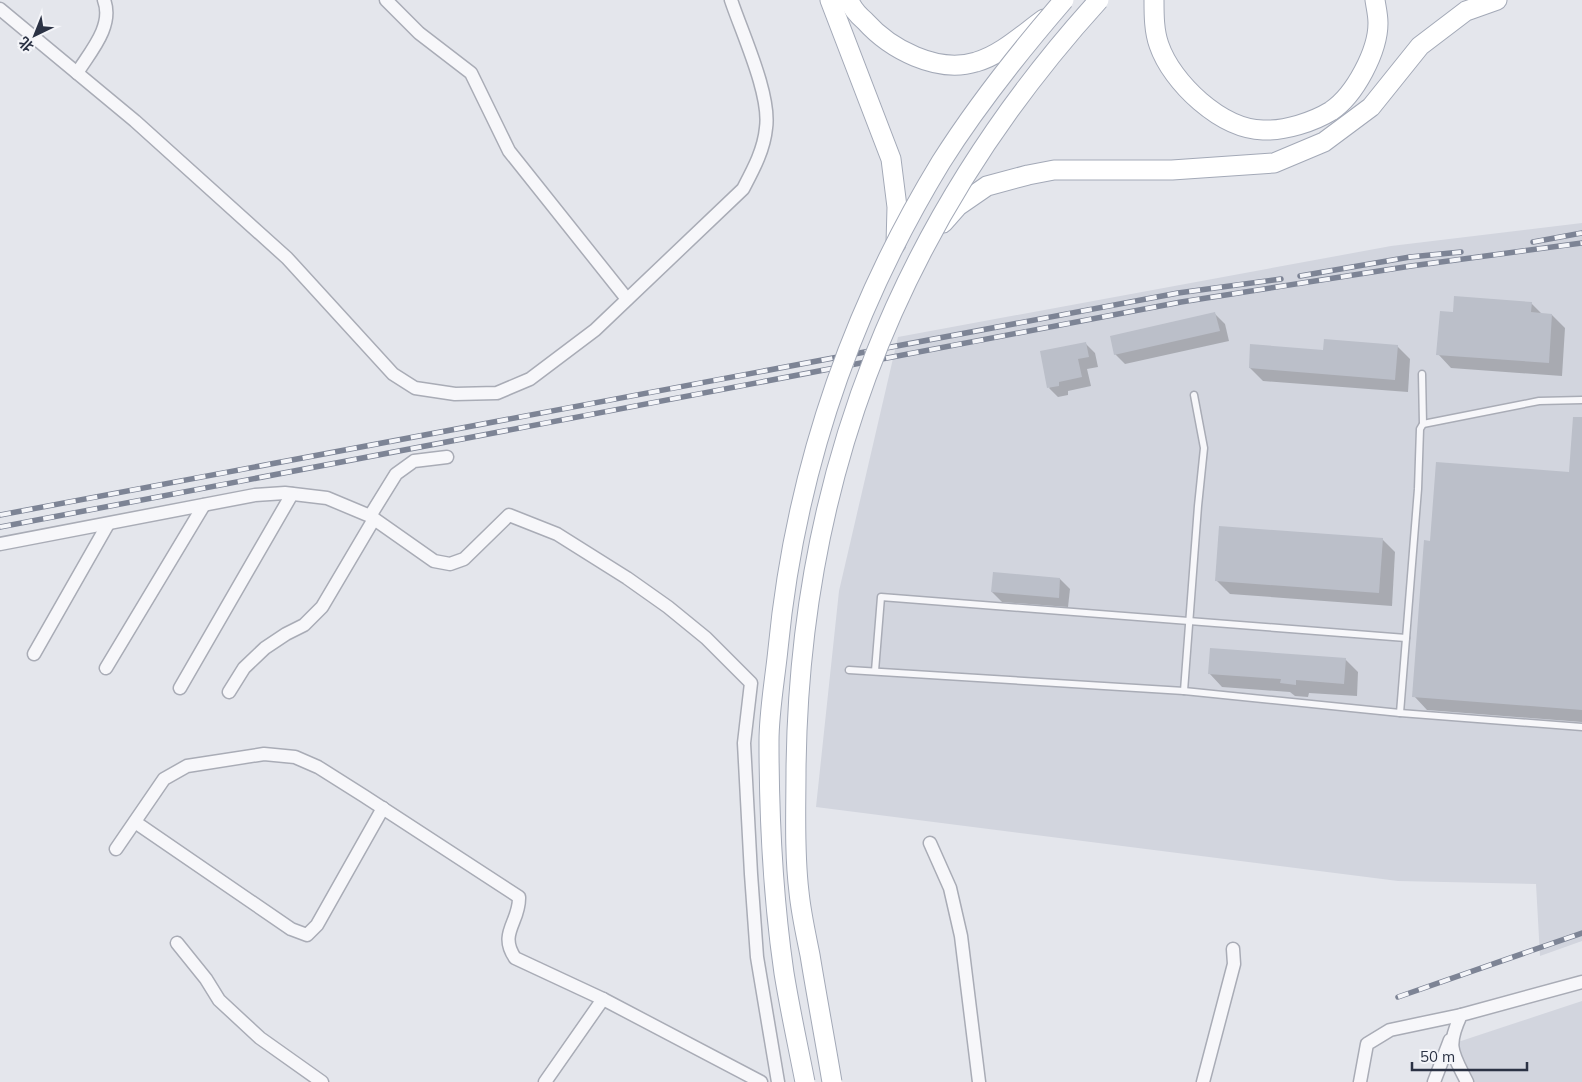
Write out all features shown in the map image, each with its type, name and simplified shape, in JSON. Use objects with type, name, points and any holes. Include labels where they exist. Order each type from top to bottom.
[{"type":"main road","points":[[830,0],[891,159],[897,207],[896,244]]},
{"type":"main road","points":[[849,0],[851,6],[875,33],[902,52],[940,64],[975,63],[1001,51],[1060,4]]},
{"type":"main road","points":[[832,1082],[799,894],[796,841],[797,729],[804,628],[825,516],[854,406],[884,329],[929,239],[960,181],[990,135],[1076,24],[1099,0]]},
{"type":"main road","points":[[1154,0],[1159,45],[1169,66],[1185,89],[1206,107],[1230,122],[1262,130],[1296,126],[1332,110],[1354,88],[1372,52],[1378,23],[1375,0]]},
{"type":"main road","points":[[929,239],[958,206],[987,186],[1028,174],[1054,170],[1182,170],[1274,164],[1324,142],[1371,107],[1420,46],[1466,11],[1497,0]]},
{"type":"main road","points":[[805,1082],[784,973],[771,838],[769,738],[782,600],[793,534],[812,452],[859,323],[896,244],[942,162],[972,117],[1060,4]]},
{"type":"street","points":[[77,73],[105,27],[107,8],[104,0]]},
{"type":"street","points":[[386,0],[419,33],[471,73],[509,151],[627,299]]},
{"type":"street","points":[[0,9],[135,121],[288,258],[393,374],[415,388],[455,394],[497,393],[530,379],[594,330],[743,189],[757,161],[766,128],[764,99],[731,0]]},
{"type":"street","points":[[230,692],[244,668],[265,648],[304,625],[322,607],[396,474],[414,461],[447,457]]},
{"type":"street","points":[[180,688],[292,494]]},
{"type":"street","points":[[0,544],[255,496],[292,494],[327,498],[372,517],[434,561],[450,564],[464,559],[508,515],[557,534],[668,607],[706,638],[751,683],[744,744],[751,874],[757,957],[778,1082]]},
{"type":"street","points":[[106,668],[204,505]]},
{"type":"street","points":[[34,654],[108,524]]},
{"type":"street","points":[[116,849],[164,779],[187,766],[264,754],[295,757],[318,767],[519,897],[519,907],[508,933],[508,948],[515,958],[603,999],[761,1082]]},
{"type":"street","points":[[135,822],[291,929],[308,935],[317,926],[383,808]]},
{"type":"street","points":[[930,843],[950,888],[961,936],[979,1082]]},
{"type":"street","points":[[177,943],[206,979],[219,1000],[260,1038],[322,1082]]},
{"type":"street","points":[[1203,1082],[1234,964],[1233,949]]},
{"type":"street","points":[[1360,1082],[1367,1044],[1390,1030],[1461,1015],[1582,982]]},
{"type":"street","points":[[545,1082],[603,999]]},
{"type":"street","points":[[1434,1082],[1461,1015]]},
{"type":"street","points":[[1452,1034],[1452,1052],[1467,1082]]},
{"type":"lane","points":[[1400,713],[1418,489],[1420,429],[1423,424],[1422,374]]},
{"type":"lane","points":[[1184,691],[1204,448],[1194,395]]},
{"type":"lane","points":[[1423,424],[1539,401],[1582,400]]},
{"type":"lane","points":[[875,672],[881,597],[1406,638]]},
{"type":"lane","points":[[849,670],[1184,691],[1400,713],[1582,727]]},
{"type":"shaded area","points":[[1582,223],[1582,941],[1540,956],[1536,884],[1398,881],[816,807],[839,591],[898,337],[1391,246]]},
{"type":"shaded area","points":[[1582,1001],[1582,1082],[1474,1082],[1455,1043]]},
{"type":"building","points":[[1454,296],[1532,302],[1531,312],[1552,314],[1549,363],[1436,355],[1440,311],[1453,312]]},
{"type":"building","points":[[1215,312],[1220,331],[1114,355],[1110,336]]},
{"type":"building","points":[[1324,339],[1398,345],[1395,380],[1249,368],[1250,344],[1323,350]]},
{"type":"building","points":[[1086,342],[1089,357],[1078,359],[1082,377],[1059,382],[1059,386],[1047,388],[1040,351]]},
{"type":"building","points":[[1573,417],[1582,417],[1582,710],[1412,697],[1424,540],[1430,541],[1436,462],[1569,472]]},
{"type":"building","points":[[1219,526],[1383,538],[1379,593],[1215,581]]},
{"type":"building","points":[[993,572],[1060,578],[1059,598],[991,592]]},
{"type":"building","points":[[1210,648],[1346,658],[1344,684],[1296,680],[1296,685],[1280,683],[1281,679],[1208,674]]},
{"type":"railway","points":[[1533,242],[1582,233]]},
{"type":"railway","points":[[0,527],[1181,302],[1411,266],[1582,243]]},
{"type":"railway","points":[[1300,276],[1410,257],[1461,252]]},
{"type":"railway","points":[[0,515],[1178,293],[1281,279]]},
{"type":"railway","points":[[1398,997],[1582,933]]}]
